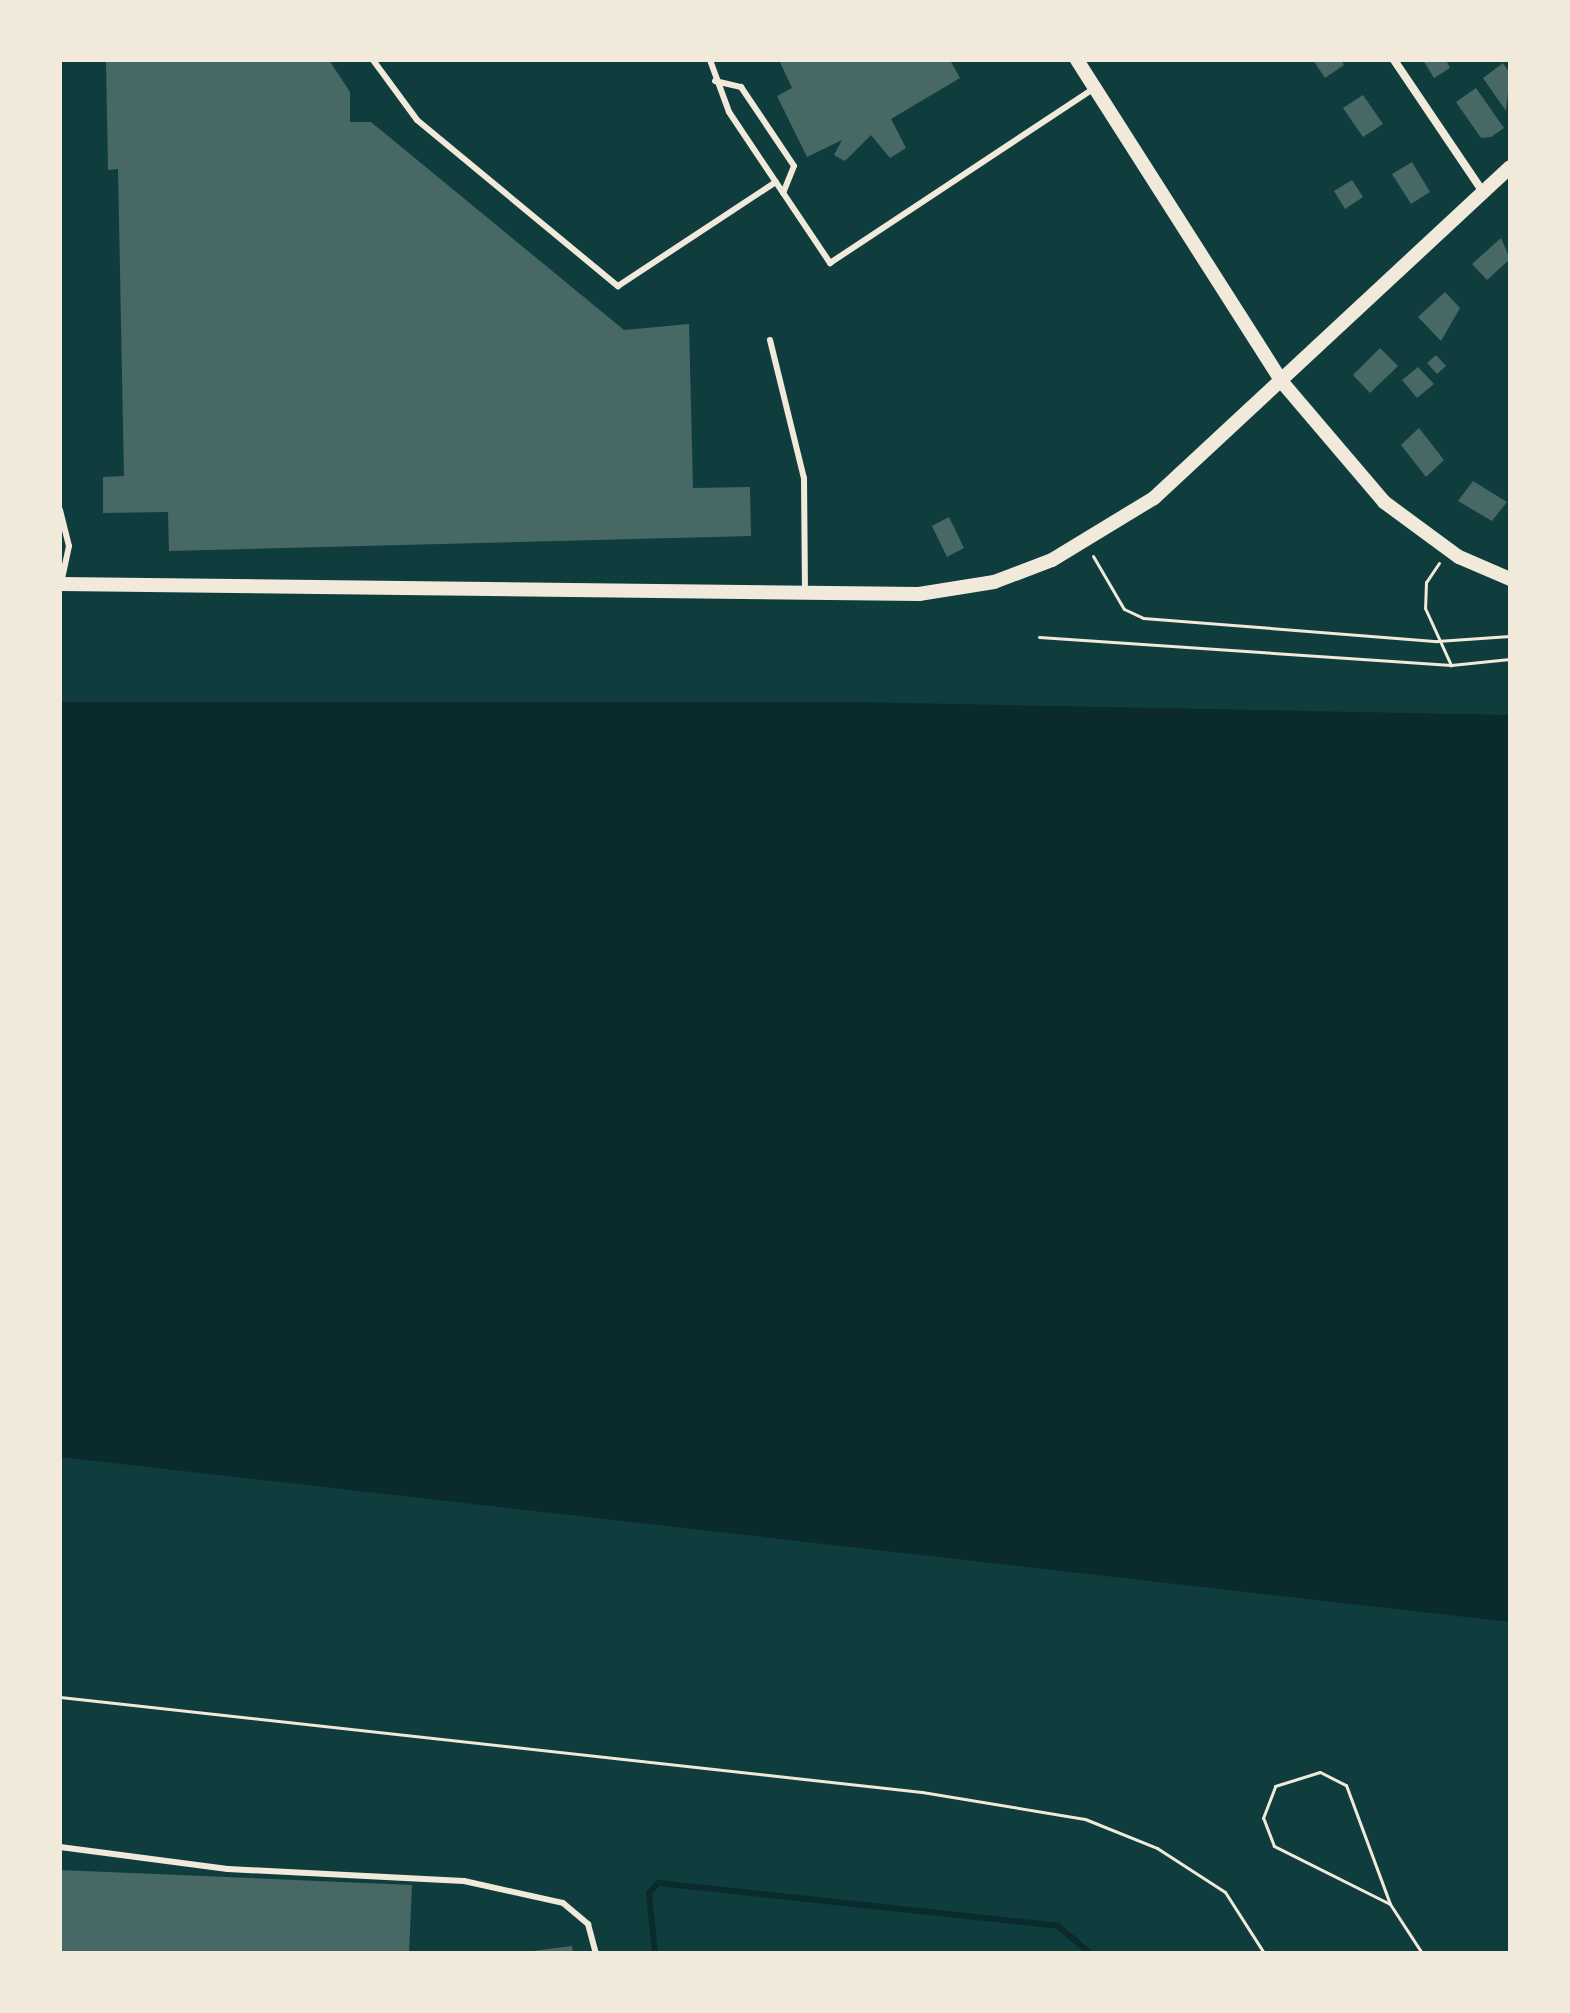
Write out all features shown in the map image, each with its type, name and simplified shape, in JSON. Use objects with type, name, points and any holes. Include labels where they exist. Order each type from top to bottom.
[{"type":"street","points":[[1077,60],[1282,382],[1384,502],[1449,550],[1510,579]]},
{"type":"street","points":[[1394,60],[1483,192]]},
{"type":"street","points":[[60,584],[805,590],[919,594],[968,586],[1052,560],[1154,498],[1510,167]]},
{"type":"lane","points":[[373,60],[417,120],[618,286],[776,182]]},
{"type":"lane","points":[[710,60],[715,81],[830,263],[1095,87]]},
{"type":"lane","points":[[715,81],[741,87],[794,166],[783,193]]},
{"type":"lane","points":[[770,340],[804,478],[805,590]]},
{"type":"lane","points":[[60,510],[69,546],[60,584]]},
{"type":"lane","points":[[60,1847],[228,1869],[464,1881],[563,1903],[588,1924],[596,1953]]},
{"type":"path","points":[[1086,541],[1124,609],[1143,618],[1437,641],[1510,636]]},
{"type":"path","points":[[1449,550],[1426,582],[1425,608],[1437,641],[1451,665]]},
{"type":"path","points":[[1039,637],[1451,665],[1510,659]]},
{"type":"path","points":[[60,1697],[922,1792],[1085,1819],[1157,1848],[1225,1892],[1264,1953]]},
{"type":"path","points":[[1390,1904],[1274,1846],[1263,1818],[1275,1786],[1320,1772],[1346,1785],[1390,1904],[1422,1953]]},
{"type":"water","points":[[60,702],[854,702],[1510,715],[1510,1622],[60,1457]]},
{"type":"building","points":[[106,60],[329,60],[350,92],[350,122],[371,122],[624,330],[689,324],[693,488],[750,487],[751,536],[169,551],[168,512],[103,513],[103,477],[124,476],[118,169],[108,170]]},
{"type":"building","points":[[779,60],[950,60],[960,78],[891,119],[906,148],[890,158],[871,135],[845,161],[834,155],[842,140],[807,157],[777,96],[792,88]]},
{"type":"building","points":[[1313,60],[1341,60],[1344,65],[1325,78]]},
{"type":"building","points":[[1423,60],[1446,60],[1450,68],[1434,78]]},
{"type":"building","points":[[1503,63],[1510,73],[1506,111],[1483,78]]},
{"type":"building","points":[[1476,88],[1504,128],[1491,137],[1481,138],[1456,102]]},
{"type":"building","points":[[1363,95],[1383,124],[1363,137],[1343,108]]},
{"type":"building","points":[[1412,162],[1430,192],[1411,204],[1392,174]]},
{"type":"building","points":[[1352,180],[1363,197],[1345,209],[1334,191]]},
{"type":"building","points":[[1501,238],[1510,259],[1487,280],[1472,264]]},
{"type":"building","points":[[1445,292],[1460,308],[1441,341],[1418,317]]},
{"type":"building","points":[[1380,348],[1398,366],[1370,393],[1353,375]]},
{"type":"building","points":[[1436,355],[1446,366],[1437,374],[1427,363]]},
{"type":"building","points":[[1418,367],[1434,384],[1417,398],[1402,380]]},
{"type":"building","points":[[1419,428],[1444,460],[1426,477],[1401,445]]},
{"type":"building","points":[[1473,481],[1507,502],[1492,521],[1458,501]]},
{"type":"building","points":[[949,517],[964,548],[947,557],[932,526]]},
{"type":"building","points":[[60,1870],[412,1885],[409,1953],[60,1953]]},
{"type":"building","points":[[572,1946],[573,1953],[533,1953],[533,1951]]},
{"type":"waterway","points":[[655,1953],[649,1893],[658,1883],[1058,1926],[1090,1953]]}]
